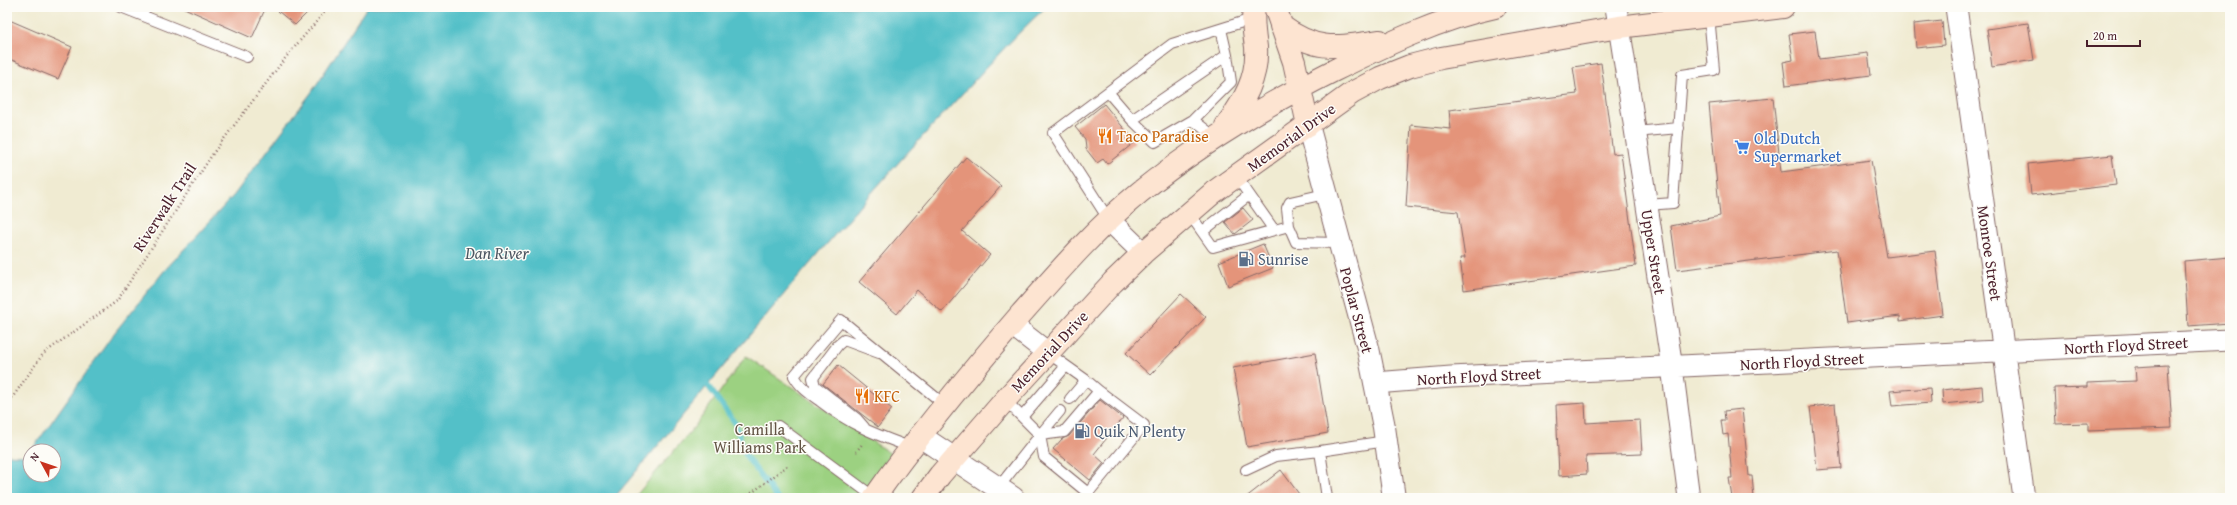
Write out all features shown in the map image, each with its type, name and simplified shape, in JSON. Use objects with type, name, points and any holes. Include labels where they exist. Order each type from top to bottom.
[{"type":"main road","name":"Memorial Drive","points":[[874,498],[915,441],[1012,325],[1072,256],[1140,192],[1217,136],[1300,88],[1400,38],[1431,26],[1495,7]]},
{"type":"main road","name":"Memorial Drive","points":[[923,498],[954,458],[1005,400],[1113,282],[1143,253],[1188,212],[1352,93],[1380,78],[1410,66],[1441,58],[1535,40],[1617,17],[1709,15],[1784,7]]},
{"type":"main road","points":[[1217,136],[1244,101],[1251,86],[1256,66],[1253,13]]},
{"type":"main road","points":[[1278,16],[1298,38],[1315,44],[1335,47],[1400,38]]},
{"type":"main road","points":[[1278,16],[1300,88],[1308,125]]},
{"type":"street","name":"Monroe Street","points":[[1956,7],[2024,498]]},
{"type":"street","name":"Upper Street","points":[[1617,17],[1672,367],[1689,498]]},
{"type":"street","name":"Poplar Street","points":[[1308,125],[1338,243],[1368,348],[1386,441],[1394,498]]},
{"type":"street","points":[[1109,220],[1143,253]]},
{"type":"street","points":[[1012,325],[1048,353]]},
{"type":"street","name":"North Floyd Street","points":[[1375,383],[1451,377],[2230,340]]},
{"type":"street","points":[[915,441],[954,458],[1006,493]]},
{"type":"lane","points":[[121,7],[247,57]]},
{"type":"lane","points":[[1109,220],[1053,133],[1172,44],[1221,29],[1253,13]]},
{"type":"lane","points":[[1646,205],[1673,203],[1682,76],[1714,70],[1709,15]]},
{"type":"lane","points":[[1108,92],[1132,120],[1155,142],[1193,120],[1231,82],[1221,29]]},
{"type":"lane","points":[[1132,120],[1226,55]]},
{"type":"lane","points":[[1193,120],[1217,136]]},
{"type":"lane","points":[[1635,132],[1678,128]]},
{"type":"lane","points":[[1236,176],[1274,230]]},
{"type":"lane","points":[[1325,194],[1290,202],[1287,208],[1289,226],[1296,242],[1338,243]]},
{"type":"lane","points":[[1203,231],[1249,195]]},
{"type":"lane","points":[[1188,212],[1213,247],[1289,226]]},
{"type":"lane","points":[[915,441],[867,431],[838,416],[804,389],[794,376],[840,320],[884,354],[945,405]]},
{"type":"lane","points":[[867,431],[857,419],[815,386],[813,378],[838,345],[844,340],[884,354]]},
{"type":"lane","points":[[1005,400],[1040,435],[1044,457],[1088,492],[1144,425],[1048,353]]},
{"type":"lane","points":[[1022,417],[1066,366]]},
{"type":"lane","points":[[1070,399],[1086,380]]},
{"type":"lane","points":[[1040,435],[1064,432],[1099,391]]},
{"type":"lane","points":[[1006,493],[1040,435],[1060,411]]},
{"type":"lane","points":[[778,426],[874,498]]},
{"type":"lane","points":[[1246,470],[1276,456],[1320,452],[1386,441]]},
{"type":"lane","points":[[1320,452],[1327,498]]},
{"type":"path","name":"Riverwalk Trail","points":[[7,405],[42,354],[117,302],[214,152],[286,57],[329,7]]},
{"type":"path","points":[[745,498],[787,466]]},
{"type":"green space","name":"Camilla Williams Park","points":[[746,356],[891,454],[860,498],[634,498],[695,426]]},
{"type":"water","name":"Dan River","points":[[367,7],[1046,7],[996,57],[862,204],[778,301],[614,498],[7,498],[7,455],[22,456],[22,483],[62,483],[62,443],[37,443],[115,332],[164,271],[234,195],[311,93]]},
{"type":"building","points":[[182,7],[266,7],[252,38]]},
{"type":"building","points":[[273,7],[313,7],[295,25]]},
{"type":"building","points":[[7,19],[72,47],[58,79],[7,58]]},
{"type":"building","points":[[1942,21],[1944,45],[1916,48],[1914,24]]},
{"type":"building","points":[[2028,23],[2034,60],[1992,67],[1987,29]]},
{"type":"building","points":[[1815,31],[1819,59],[1868,53],[1871,75],[1786,86],[1783,62],[1793,60],[1789,34]]},
{"type":"building","points":[[1601,63],[1613,154],[1621,153],[1636,266],[1464,290],[1460,258],[1465,258],[1458,212],[1406,207],[1411,125],[1451,129],[1449,110],[1577,94],[1573,67]]},
{"type":"building","points":[[1773,98],[1781,172],[1871,160],[1887,257],[1935,251],[1943,315],[1900,321],[1900,316],[1847,323],[1837,250],[1677,270],[1671,226],[1720,216],[1709,104]]},
{"type":"building","points":[[1104,104],[1135,142],[1107,164],[1103,159],[1097,163],[1086,149],[1085,139],[1075,127]]},
{"type":"building","points":[[2112,155],[2116,185],[2031,195],[2028,164]]},
{"type":"building","points":[[966,157],[1001,186],[962,231],[990,255],[942,312],[917,290],[897,314],[859,282]]},
{"type":"building","points":[[1243,208],[1253,220],[1235,234],[1225,222]]},
{"type":"building","points":[[1263,244],[1273,268],[1228,286],[1219,262]]},
{"type":"building","points":[[2230,257],[2230,323],[2188,326],[2184,261]]},
{"type":"building","points":[[1181,294],[1206,317],[1150,375],[1126,353]]},
{"type":"building","points":[[1315,353],[1328,433],[1247,447],[1233,368]]},
{"type":"building","points":[[838,365],[892,409],[878,427],[823,384]]},
{"type":"building","points":[[2168,365],[2172,428],[2088,431],[2088,423],[2056,424],[2054,388],[2087,387],[2087,383],[2136,381],[2135,367]]},
{"type":"building","points":[[1982,386],[1983,400],[1943,404],[1942,390]]},
{"type":"building","points":[[1930,388],[1931,403],[1892,406],[1890,391]]},
{"type":"building","points":[[1100,400],[1123,418],[1094,454],[1104,463],[1090,480],[1053,449],[1062,439],[1069,436]]},
{"type":"building","points":[[1585,403],[1586,423],[1640,420],[1642,454],[1586,456],[1587,474],[1559,476],[1556,405]]},
{"type":"building","points":[[1835,404],[1841,468],[1817,470],[1810,407]]},
{"type":"building","points":[[1742,409],[1749,476],[1752,476],[1754,498],[1732,498],[1729,478],[1732,478],[1728,434],[1723,435],[1721,420],[1725,420],[1724,411]]},
{"type":"building","points":[[1281,470],[1302,498],[1245,498]]},
{"type":"waterway","points":[[708,386],[735,423],[746,456],[777,498]]},
{"type":"place","name":"Taco Paradise","points":[[1105,136]]},
{"type":"place","name":"Old Dutch Supermarket","points":[[1742,147]]},
{"type":"place","name":"Sunrise","points":[[1246,259]]},
{"type":"place","name":"KFC","points":[[862,396]]},
{"type":"place","name":"Quik N Plenty","points":[[1082,431]]}]
